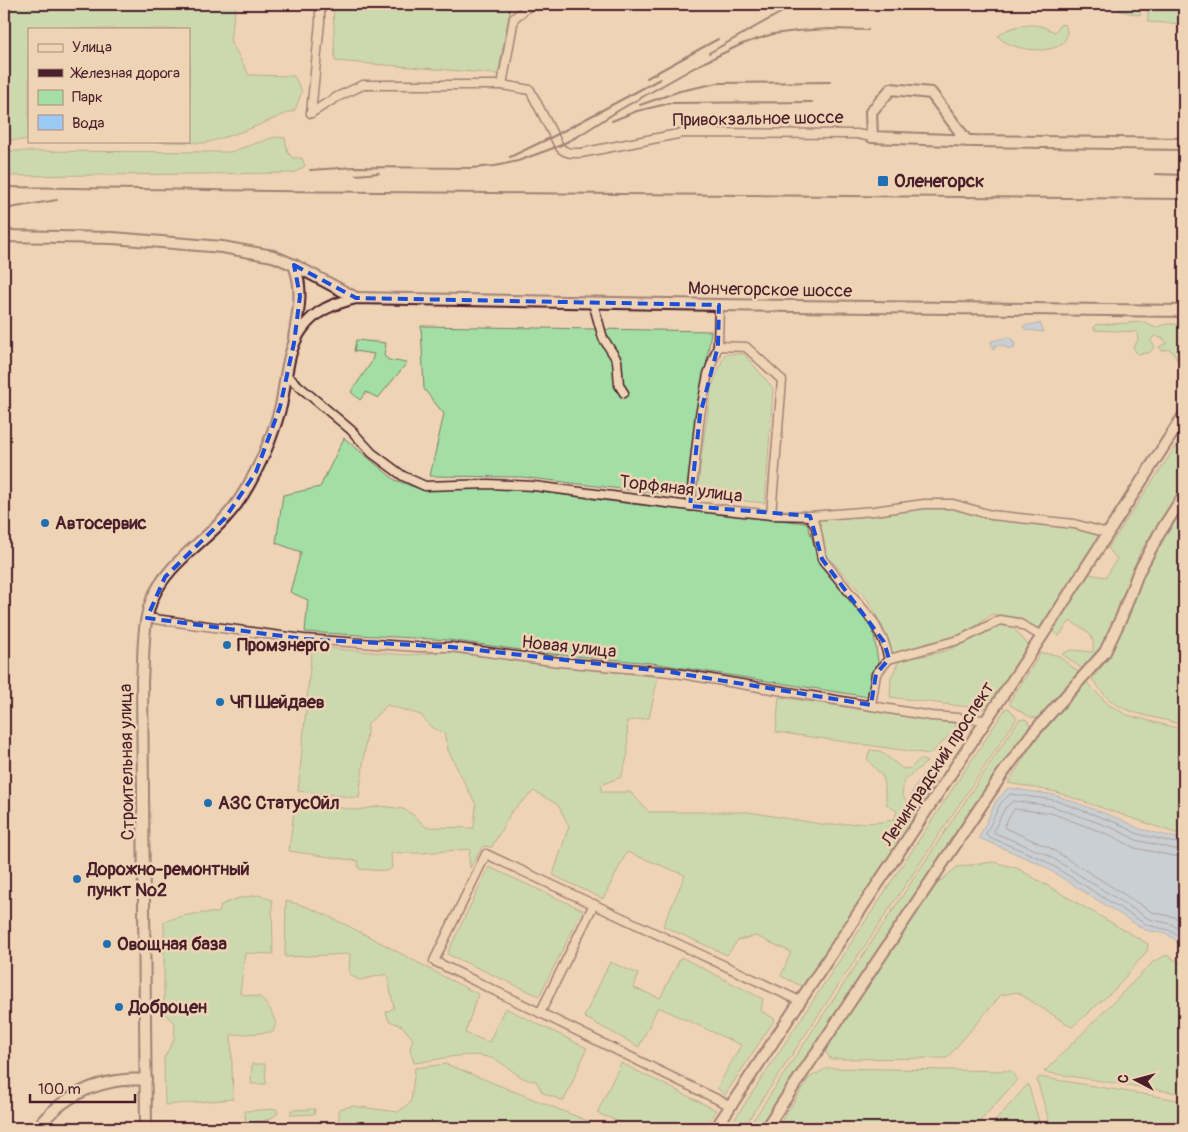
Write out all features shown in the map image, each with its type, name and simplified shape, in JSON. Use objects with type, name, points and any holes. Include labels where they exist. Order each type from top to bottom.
[{"type":"street","points":[[320,4],[311,113],[337,97],[364,85],[502,85],[514,18],[532,4]]},
{"type":"street","name":"Привокзальное шоссе","points":[[502,85],[530,90],[559,146],[562,151],[567,153],[581,153],[683,133],[857,134],[872,137],[967,140],[1184,144]]},
{"type":"street","points":[[872,137],[871,112],[891,89],[931,93],[967,140]]},
{"type":"street","points":[[4,236],[113,238],[222,247],[273,256],[356,298]]},
{"type":"street","name":"Строительная улица","points":[[146,1128],[142,681],[144,635],[152,601],[165,577],[178,562],[225,518],[242,498],[256,472],[269,441],[280,407],[294,343],[300,296],[298,275],[294,265]]},
{"type":"street","points":[[294,343],[300,331],[317,312],[336,303],[356,298]]},
{"type":"street","name":"Мончегорское шоссе","points":[[356,298],[719,306],[1184,311]]},
{"type":"street","points":[[594,303],[603,338],[617,360],[619,385],[624,394]]},
{"type":"street","points":[[690,506],[700,415],[708,374],[718,346],[719,306]]},
{"type":"street","points":[[718,346],[746,347],[782,380],[771,515]]},
{"type":"street","name":"Торфяная улица","points":[[287,376],[351,430],[372,453],[403,476],[425,486],[489,484],[534,486],[771,515],[810,516],[874,511],[924,504],[953,504],[990,515],[1074,524],[1108,533]]},
{"type":"street","name":"Ленинградский проспект","points":[[716,1128],[1042,636],[1184,415]]},
{"type":"street","points":[[766,1128],[1003,773],[1031,735],[1106,652],[1138,573],[1159,534],[1184,495]]},
{"type":"street","points":[[810,516],[816,527],[822,560],[873,622],[884,642],[889,659]]},
{"type":"street","name":"Новая улица","points":[[147,618],[304,639],[418,647],[451,647],[559,662],[670,672],[931,716],[986,720]]},
{"type":"street","points":[[871,705],[876,674],[889,659],[962,639],[1000,620],[1018,623],[1042,636]]},
{"type":"street","points":[[731,1106],[434,961],[486,854],[800,1001]]},
{"type":"street","points":[[540,1013],[594,904]]},
{"type":"street","points":[[37,1128],[56,1107],[87,1090],[111,1082],[146,1079]]},
{"type":"highlighted area","points":[[294,265],[356,298],[719,305],[718,346],[700,415],[690,506],[810,516],[822,559],[884,642],[889,659],[876,674],[871,705],[670,672],[451,647],[304,639],[147,618],[165,577],[225,518],[256,472],[280,407],[294,343],[300,296]]},
{"type":"green space","points":[[4,4],[236,4],[230,40],[249,75],[294,76],[302,91],[295,110],[244,131],[206,143],[161,142],[190,142],[190,28],[28,28],[28,140],[4,140]]},
{"type":"green space","points":[[333,4],[511,4],[498,74],[335,61]]},
{"type":"green space","points":[[1120,4],[1141,4],[1140,15],[1120,11]]},
{"type":"green space","points":[[1148,4],[1184,4],[1184,24],[1148,22]]},
{"type":"green space","points":[[1065,24],[1067,36],[1062,43],[1053,48],[1041,50],[1028,49],[1005,42],[998,36],[1012,28],[1030,25],[1042,26],[1055,32],[1060,25]]},
{"type":"green space","points":[[275,137],[285,138],[288,153],[293,158],[302,158],[305,166],[294,173],[4,176],[4,151],[230,152]]},
{"type":"green space","points":[[1145,322],[1155,328],[1170,324],[1184,326],[1184,336],[1180,345],[1184,349],[1184,362],[1177,360],[1174,353],[1169,349],[1162,351],[1159,347],[1167,343],[1164,339],[1155,336],[1150,340],[1155,346],[1149,353],[1137,354],[1133,347],[1138,341],[1137,332],[1094,330],[1095,325]]},
{"type":"green space","points":[[421,326],[711,331],[688,497],[522,477],[430,476],[444,414],[424,389]]},
{"type":"green space","points":[[356,340],[386,343],[384,356],[389,360],[407,363],[378,398],[366,392],[360,400],[351,392],[371,363],[374,354],[354,351]]},
{"type":"green space","points":[[725,354],[744,354],[773,388],[765,503],[697,496],[712,386]]},
{"type":"green space","points":[[1184,434],[1184,485],[1140,552],[1103,647],[1084,670],[1062,654],[1071,650],[1093,652],[1091,636],[1070,621],[1059,636],[1052,631],[1088,574],[1106,577],[1117,559],[1108,548]]},
{"type":"green space","points":[[344,438],[395,480],[422,490],[482,487],[533,491],[807,523],[820,563],[873,629],[878,661],[868,692],[869,697],[652,663],[542,653],[449,640],[305,632],[308,600],[290,592],[301,552],[276,543],[283,495],[320,487]]},
{"type":"green space","points":[[954,507],[1101,533],[1038,631],[1017,619],[992,614],[975,627],[935,646],[890,655],[883,628],[868,600],[826,555],[815,517],[870,516],[913,508]]},
{"type":"green space","points":[[1182,512],[1184,512],[1184,725],[1136,713],[1117,705],[1107,698],[1092,679],[1109,658],[1149,559]]},
{"type":"green space","points":[[1002,623],[1012,626],[1028,645],[992,710],[890,697],[891,677],[899,661],[946,651]]},
{"type":"green space","points":[[312,647],[408,655],[446,652],[658,677],[649,718],[627,721],[628,754],[621,777],[601,785],[602,792],[630,792],[649,812],[749,812],[826,825],[894,820],[897,811],[887,805],[883,777],[867,759],[870,750],[880,751],[903,769],[911,768],[920,759],[927,762],[904,780],[902,795],[915,811],[907,832],[802,986],[781,976],[791,952],[756,936],[738,940],[727,955],[663,926],[685,875],[627,852],[603,899],[553,875],[569,826],[558,805],[534,791],[511,812],[492,847],[483,846],[470,868],[470,849],[422,853],[391,853],[392,868],[388,871],[359,869],[358,861],[289,851],[295,802],[358,810],[381,806],[403,809],[426,827],[474,828],[476,805],[448,750],[444,733],[432,728],[421,715],[387,705],[368,724],[359,798],[298,791]]},
{"type":"green space","points":[[1041,653],[1057,655],[1081,674],[1044,716],[1032,718],[1010,705],[1010,701]]},
{"type":"green space","points":[[1086,682],[1109,705],[1127,715],[1184,730],[1184,833],[1178,834],[1056,792],[1008,783],[1032,745]]},
{"type":"green space","points":[[779,697],[957,724],[953,732],[930,754],[776,732]]},
{"type":"green space","points":[[1006,708],[1009,708],[1017,718],[743,1128],[729,1128]]},
{"type":"green space","points":[[1025,719],[1030,727],[762,1128],[748,1128],[1019,720]]},
{"type":"green space","points":[[993,862],[1017,868],[1148,944],[1147,951],[1115,989],[1072,1027],[1017,992],[1001,995],[947,1058],[830,1059],[824,1048],[937,884],[957,867]]},
{"type":"green space","points":[[489,867],[583,910],[539,996],[447,954]]},
{"type":"green space","points":[[258,895],[272,900],[273,954],[245,953],[240,994],[260,997],[270,1009],[276,1023],[273,1032],[231,1035],[233,1099],[165,1105],[164,1058],[174,1040],[175,1024],[164,1013],[164,922],[191,914],[219,913],[221,905],[236,899]]},
{"type":"green space","points":[[286,901],[308,907],[328,916],[478,994],[465,1033],[489,1042],[505,1008],[587,1048],[564,1101],[543,1093],[536,1081],[525,1079],[496,1060],[487,1057],[467,1055],[414,1063],[410,1049],[413,1039],[402,1026],[389,1021],[386,1012],[394,1008],[387,974],[359,980],[349,974],[350,954],[285,957]]},
{"type":"green space","points":[[1167,955],[1184,965],[1184,1094],[1044,1072],[1154,961]]},
{"type":"green space","points":[[681,957],[763,999],[761,1011],[775,1019],[725,1095],[717,1088],[741,1045],[658,1007],[639,1047],[584,1017],[610,962],[638,974],[634,988],[660,998]]},
{"type":"green space","points":[[621,1063],[716,1110],[704,1128],[635,1128],[597,1113]]},
{"type":"green space","points":[[252,1064],[265,1064],[266,1084],[251,1084]]},
{"type":"green space","points":[[446,1064],[605,1128],[339,1128],[339,1109],[352,1106],[398,1112],[411,1102],[415,1068]]},
{"type":"green space","points":[[827,1068],[1011,1071],[1017,1080],[974,1128],[777,1128],[809,1078]]},
{"type":"green space","points":[[1039,1077],[1184,1101],[1184,1128],[1051,1128],[1037,1080]]},
{"type":"green space","points":[[1028,1084],[1041,1128],[989,1128]]},
{"type":"green space","points":[[277,1109],[277,1114],[270,1119],[252,1123],[252,1128],[246,1128],[245,1111]]},
{"type":"green space","points":[[315,1109],[314,1114],[291,1115],[291,1110]]},
{"type":"water","points":[[1040,323],[1044,332],[1026,330],[1023,326]]},
{"type":"water","points":[[1009,337],[1015,343],[1014,349],[1012,347],[1009,349],[1004,346],[995,345],[994,349],[992,348],[991,341]]},
{"type":"water","points":[[924,772],[934,772],[936,779],[925,799],[919,805],[914,803],[910,796]]},
{"type":"water","points":[[1008,788],[1055,795],[1120,819],[1140,829],[1177,838],[1184,837],[1184,946],[1167,934],[1145,930],[1040,864],[979,838],[996,801]]},
{"type":"railway","points":[[709,53],[796,4]]},
{"type":"railway","points":[[310,170],[355,167],[471,168],[495,166],[518,161],[559,146],[699,65],[742,44],[773,34],[797,31],[829,29],[868,30]]},
{"type":"railway","points":[[647,78],[718,39]]},
{"type":"railway","points":[[510,157],[554,136],[660,79]]},
{"type":"railway","points":[[640,105],[680,91],[718,83],[830,82]]},
{"type":"railway","points":[[612,121],[637,111],[671,103],[812,102]]},
{"type":"railway","points":[[356,175],[379,173]]},
{"type":"railway","points":[[1155,174],[1184,175]]},
{"type":"railway","points":[[4,187],[1184,199]]},
{"type":"railway","points":[[4,209],[57,200]]},
{"type":"place","name":"Оленегорск","points":[[883,181]]},
{"type":"place","name":"Автосервис","points":[[45,523]]},
{"type":"place","name":"Промэнерго","points":[[227,645]]},
{"type":"place","name":"ЧП Шейдаев","points":[[220,702]]},
{"type":"place","name":"АЗС СтатусОйл","points":[[208,803]]},
{"type":"place","name":"Дорожно-ремонтный пункт №2","points":[[77,879]]},
{"type":"place","name":"Овощная база","points":[[107,944]]},
{"type":"place","name":"Доброцен","points":[[119,1007]]}]
